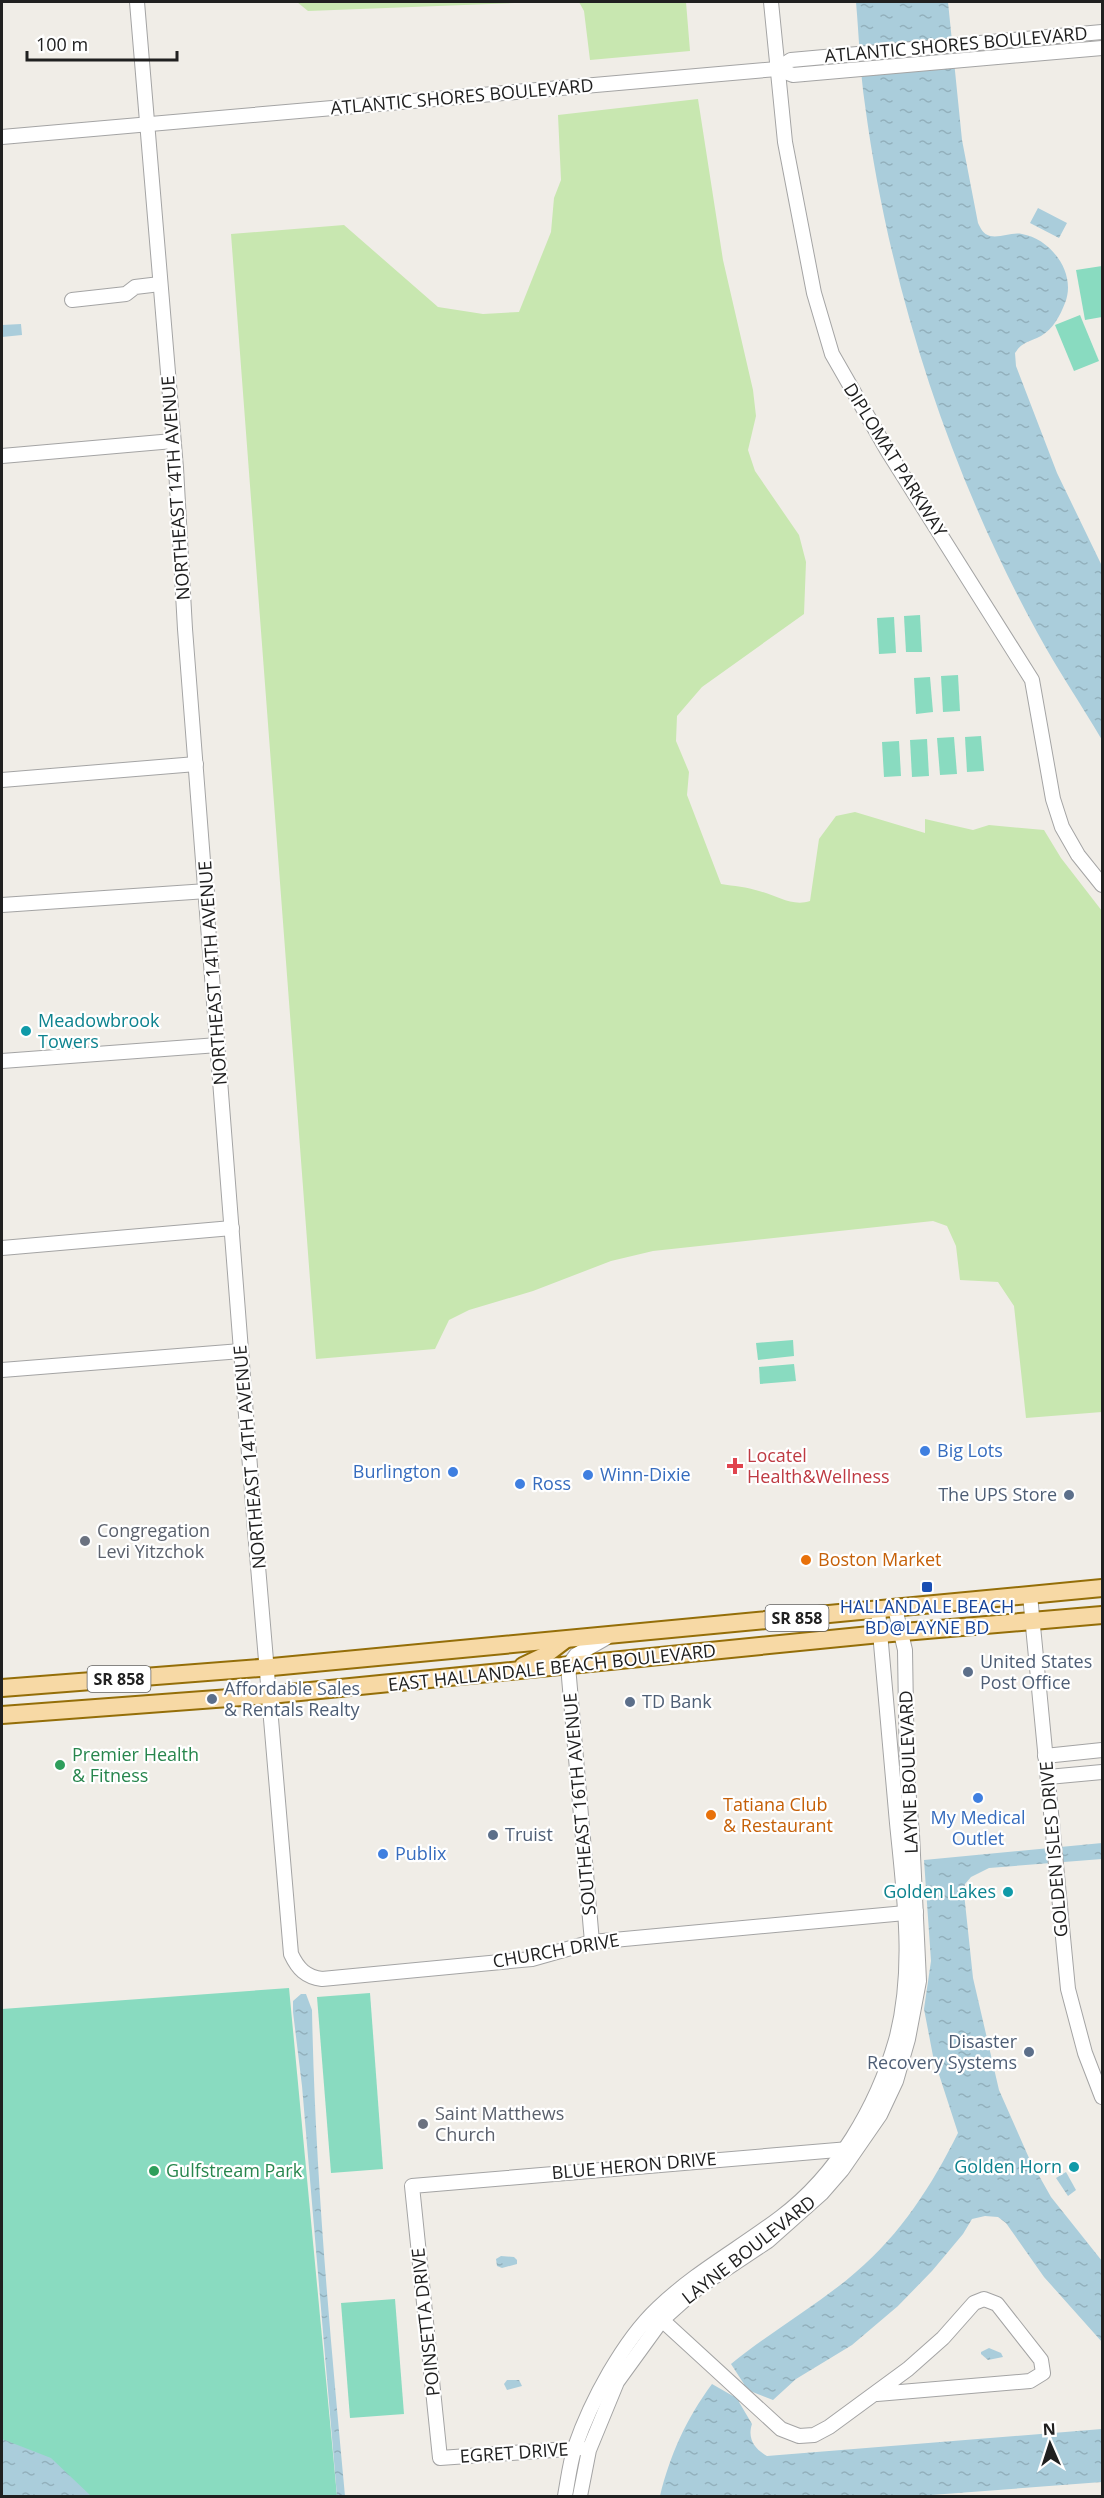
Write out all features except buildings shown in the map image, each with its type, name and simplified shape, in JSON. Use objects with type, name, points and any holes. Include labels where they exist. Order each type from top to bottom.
[{"type":"main road","name":"EAST HALLANDALE BEACH BOULEVARD","points":[[2,1688],[564,1640],[1102,1588]]},
{"type":"main road","name":"EAST HALLANDALE BEACH BOULEVARD","points":[[2,1715],[270,1695],[880,1634],[1102,1615]]},
{"type":"main road","points":[[508,1672],[544,1656],[564,1640]]},
{"type":"main road","points":[[2,1698],[42,1694],[61,1684]]},
{"type":"street","name":"NORTHEAST 14TH AVENUE","points":[[137,2],[173,441],[241,1352],[290,1943]]},
{"type":"street","name":"DIPLOMAT PARKWAY","points":[[771,2],[785,142],[794,198],[814,293],[832,354],[848,386],[887,450],[1032,680],[1053,800],[1062,827],[1078,855],[1102,885]]},
{"type":"street","name":"ATLANTIC SHORES BOULEVARD","points":[[777,69],[791,60],[1102,32]]},
{"type":"street","name":"ATLANTIC SHORES BOULEVARD","points":[[2,137],[777,69],[793,75],[1102,48]]},
{"type":"street","points":[[72,300],[126,294],[135,286],[160,284]]},
{"type":"street","points":[[2,456],[173,441]]},
{"type":"street","points":[[2,780],[196,764]]},
{"type":"street","points":[[2,905],[207,891]]},
{"type":"street","points":[[2,1061],[218,1045]]},
{"type":"street","points":[[2,1248],[232,1228]]},
{"type":"street","points":[[2,1370],[241,1352]]},
{"type":"street","name":"GOLDEN ISLES DRIVE","points":[[1030,1594],[1068,1989],[1085,2053],[1102,2097]]},
{"type":"street","name":"LAYNE BOULEVARD","points":[[565,2496],[582,2448],[617,2382],[659,2315],[768,2241],[803,2212],[829,2186],[851,2149],[880,2085],[908,2008],[907,1978],[911,1913],[905,1650],[895,1608]]},
{"type":"street","name":"LAYNE BOULEVARD","points":[[878,1610],[911,1913]]},
{"type":"street","points":[[568,1666],[581,1652],[613,1635]]},
{"type":"street","name":"SOUTHEAST 16TH AVENUE","points":[[568,1666],[592,1942]]},
{"type":"street","points":[[1046,1756],[1102,1750]]},
{"type":"street","points":[[1048,1777],[1102,1772]]},
{"type":"street","name":"CHURCH DRIVE","points":[[290,1943],[291,1954],[300,1970],[306,1975],[322,1979],[532,1959],[592,1942],[911,1913]]},
{"type":"street","name":"BLUE HERON DRIVE","points":[[412,2186],[851,2149]]},
{"type":"street","name":"POINSETTA DRIVE","points":[[412,2186],[440,2458]]},
{"type":"street","points":[[659,2315],[781,2429],[799,2436],[814,2434],[829,2427],[877,2394],[943,2338],[974,2303],[984,2299],[997,2304],[1041,2360],[1043,2373],[1030,2381],[877,2394]]},
{"type":"street","name":"LAYNE BOULEVARD","points":[[580,2496],[582,2448]]},
{"type":"street","name":"EGRET DRIVE","points":[[440,2458],[582,2448]]},
{"type":"green space","points":[[297,2],[541,2],[308,11]]},
{"type":"green space","points":[[579,2],[686,2],[690,51],[590,60],[584,11]]},
{"type":"green space","points":[[698,99],[723,260],[753,390],[756,416],[748,450],[755,471],[799,535],[806,562],[804,614],[702,687],[677,716],[676,741],[689,772],[687,795],[721,884],[754,890],[790,902],[810,901],[819,839],[836,816],[855,812],[925,833],[925,819],[973,830],[989,825],[1044,830],[1061,858],[1102,911],[1102,1412],[1026,1418],[1014,1306],[998,1282],[960,1280],[956,1246],[947,1226],[933,1221],[653,1251],[611,1261],[533,1291],[469,1310],[449,1320],[435,1349],[316,1359],[231,234],[344,225],[438,307],[483,314],[519,312],[551,232],[554,198],[561,180],[558,115]]},
{"type":"green space","points":[[1102,266],[1102,317],[1085,320],[1076,270]]},
{"type":"green space","points":[[1080,315],[1099,361],[1074,371],[1055,325]]},
{"type":"green space","points":[[920,615],[922,652],[906,652],[904,616]]},
{"type":"green space","points":[[894,617],[896,653],[879,654],[877,618]]},
{"type":"green space","points":[[958,675],[960,711],[943,712],[941,676]]},
{"type":"green space","points":[[930,677],[933,712],[916,714],[914,678]]},
{"type":"green space","points":[[981,736],[984,771],[967,772],[965,737]]},
{"type":"green space","points":[[954,737],[957,774],[940,775],[937,738]]},
{"type":"green space","points":[[927,739],[929,776],[912,777],[910,740]]},
{"type":"green space","points":[[899,741],[901,776],[884,777],[882,742]]},
{"type":"green space","points":[[793,1340],[794,1356],[758,1360],[756,1343]]},
{"type":"green space","points":[[794,1364],[796,1381],[760,1384],[759,1367]]},
{"type":"green space","name":"Gulfstream Park","points":[[289,1988],[337,2496],[2,2496],[2,2009]]},
{"type":"green space","points":[[370,1993],[383,2169],[331,2173],[317,1997]]},
{"type":"green space","points":[[395,2299],[404,2414],[350,2418],[341,2303]]},
{"type":"water","points":[[856,2],[948,2],[962,140],[978,223],[984,233],[990,236],[1022,234],[1033,237],[1052,250],[1064,269],[1068,292],[1061,313],[1053,326],[1045,333],[1018,349],[1015,353],[1016,366],[1057,473],[1102,566],[1102,740],[1045,646],[1005,571],[950,443],[927,376],[907,309],[876,173],[863,92]]},
{"type":"water","points":[[1038,208],[1067,223],[1059,238],[1030,223]]},
{"type":"water","points":[[21,324],[22,335],[2,337],[2,325]]},
{"type":"water","points":[[1102,1843],[1102,1859],[989,1868],[971,1877],[965,1884],[964,1893],[973,1978],[999,2090],[1029,2158],[1051,2197],[1102,2261],[1102,2342],[1044,2277],[1006,2223],[998,2217],[985,2216],[972,2219],[963,2234],[932,2271],[898,2306],[852,2345],[796,2379],[773,2400],[750,2391],[739,2402],[752,2424],[753,2443],[767,2456],[1102,2429],[1102,2482],[918,2496],[660,2496],[680,2438],[694,2410],[712,2384],[733,2396],[744,2384],[731,2364],[826,2296],[856,2272],[887,2242],[926,2190],[958,2133],[933,2056],[924,2009],[931,1961],[924,1860]]},
{"type":"water","points":[[301,1994],[306,1994],[312,2010],[320,2193],[345,2496],[337,2496],[302,2086],[293,2012],[293,2001]]},
{"type":"water","points":[[1066,2172],[1076,2190],[1068,2196],[1056,2178]]},
{"type":"water","points":[[501,2256],[514,2257],[517,2264],[502,2268],[497,2266],[496,2259]]},
{"type":"water","points":[[989,2348],[1001,2353],[1003,2357],[988,2360],[981,2352]]},
{"type":"water","points":[[507,2380],[519,2380],[522,2386],[507,2390],[504,2384]]},
{"type":"water","points":[[2,2439],[51,2458],[91,2496],[2,2496]]},
{"type":"place","name":"Meadowbrook Towers","points":[[26,1031]]},
{"type":"place","name":"Big Lots","points":[[925,1451]]},
{"type":"place","name":"Locatel Health&Wellness","points":[[735,1466]]},
{"type":"place","name":"Burlington","points":[[453,1472]]},
{"type":"place","name":"Winn-Dixie","points":[[588,1475]]},
{"type":"place","name":"Ross","points":[[520,1484]]},
{"type":"place","name":"The UPS Store","points":[[1069,1495]]},
{"type":"place","name":"Congregation Levi Yitzchok","points":[[85,1541]]},
{"type":"place","name":"Boston Market","points":[[806,1560]]},
{"type":"place","name":"HALLANDALE BEACH BD@LAYNE BD","points":[[927,1587]]},
{"type":"place","name":"United States Post Office","points":[[968,1672]]},
{"type":"place","name":"Affordable Sales & Rentals Realty","points":[[212,1699]]},
{"type":"place","name":"TD Bank","points":[[630,1702]]},
{"type":"place","name":"Premier Health & Fitness","points":[[60,1765]]},
{"type":"place","name":"My Medical Outlet","points":[[978,1798]]},
{"type":"place","name":"Tatiana Club & Restaurant","points":[[711,1815]]},
{"type":"place","name":"Truist","points":[[493,1835]]},
{"type":"place","name":"Publix","points":[[383,1854]]},
{"type":"place","name":"Golden Lakes","points":[[1008,1892]]},
{"type":"place","name":"Disaster Recovery Systems","points":[[1029,2052]]},
{"type":"place","name":"Saint Matthews Church","points":[[423,2124]]},
{"type":"place","name":"Golden Horn","points":[[1074,2167]]},
{"type":"place","name":"Gulfstream Park","points":[[154,2171]]}]
